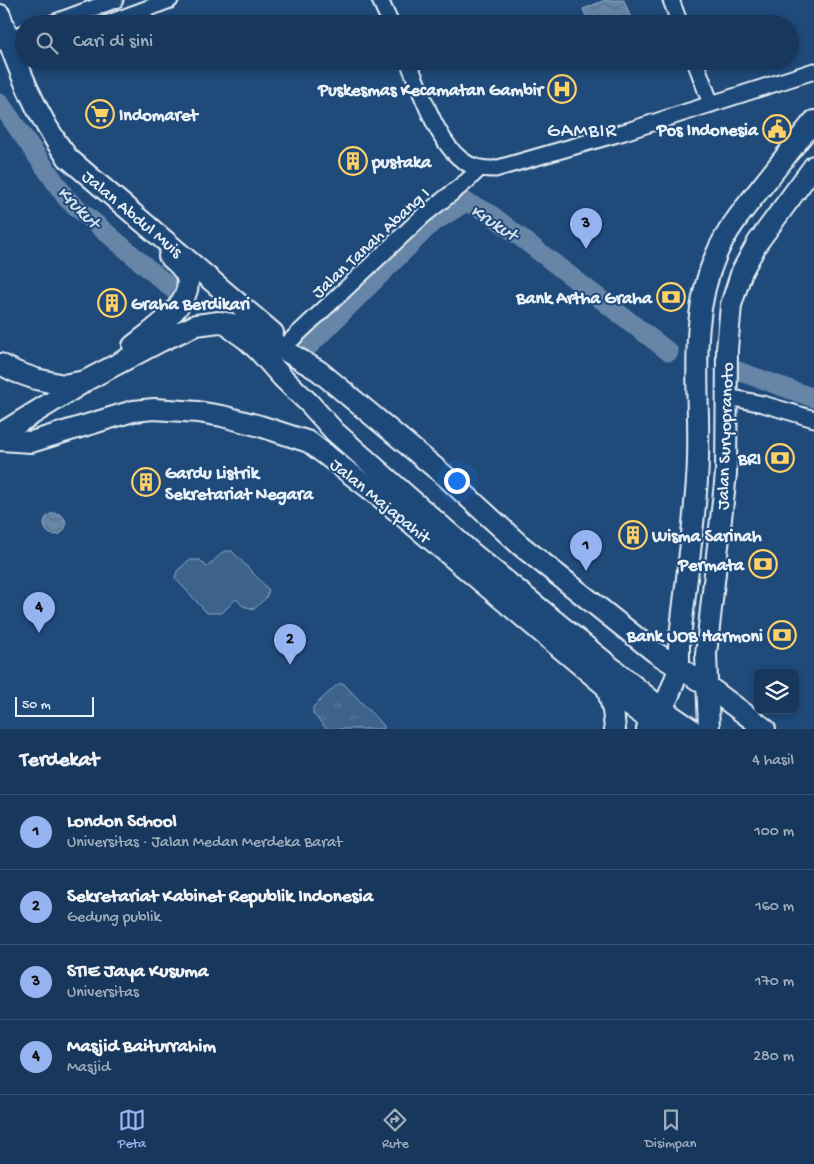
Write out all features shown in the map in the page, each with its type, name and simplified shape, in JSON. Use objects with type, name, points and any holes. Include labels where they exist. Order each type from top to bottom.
[{"type":"main road","name":"Jalan Abdul Muis","points":[[0,14],[15,65]]},
{"type":"main road","name":"Jalan Abdul Muis","points":[[16,70],[26,111],[60,164],[78,182],[177,263],[186,273],[187,294],[178,307],[105,370]]},
{"type":"main road","name":"Jalan Abdul Muis","points":[[21,70],[37,108],[68,158],[318,371]]},
{"type":"main road","name":"Jalan Suryopranoto","points":[[679,669],[679,646],[697,480],[698,346],[701,306],[709,272],[716,254],[728,234],[754,197],[814,121]]},
{"type":"main road","name":"Jalan Suryopranoto","points":[[709,729],[706,654],[726,474],[731,305],[742,271],[762,236],[814,166]]},
{"type":"main road","points":[[219,322],[246,339],[335,432],[657,722],[691,729]]},
{"type":"main road","points":[[0,434],[85,381],[161,340],[196,325],[219,322],[243,326],[265,336],[318,371],[445,476],[520,545],[656,653],[706,685],[765,729]]},
{"type":"main road","points":[[0,364],[16,372],[63,385],[85,381]]},
{"type":"main road","name":"Jalan Majapahit","points":[[0,440],[31,442],[132,411],[154,408],[222,416],[308,442],[378,495],[606,687],[657,722]]},
{"type":"main road","points":[[656,653],[663,655],[672,654],[676,652],[679,646]]},
{"type":"main road","points":[[657,722],[679,669]]},
{"type":"main road","points":[[606,687],[613,710],[615,729]]},
{"type":"street","points":[[74,15],[115,0]]},
{"type":"street","points":[[130,15],[170,0]]},
{"type":"street","points":[[380,0],[387,15]]},
{"type":"street","points":[[671,0],[677,15]]},
{"type":"street","points":[[412,70],[437,127],[450,149],[462,161],[479,168],[495,169],[814,71]]},
{"type":"street","points":[[698,70],[711,104]]},
{"type":"street","name":"Jalan Tanah Abang I","points":[[287,344],[424,215],[467,181],[479,168]]},
{"type":"street","points":[[728,391],[763,404],[814,419]]},
{"type":"green space","points":[[224,551],[232,551],[269,590],[266,598],[254,609],[243,606],[236,599],[222,613],[207,613],[175,578],[177,571],[189,560],[200,560],[207,567]]},
{"type":"green space","points":[[338,684],[344,684],[384,726],[384,729],[327,729],[313,714],[313,707]]},
{"type":"water","points":[[605,0],[624,0],[630,15],[585,15],[583,9]]},
{"type":"water","points":[[55,513],[63,516],[66,524],[63,532],[55,535],[47,532],[44,524],[47,516]]},
{"type":"waterway","name":"Krukut","points":[[0,103],[67,199],[177,293]]},
{"type":"waterway","name":"Krukut","points":[[309,346],[431,224],[466,202],[489,213],[669,352]]},
{"type":"waterway","name":"Krukut","points":[[738,371],[814,398]]},
{"type":"place","name":"Puskesmas Kecamatan Gambir","points":[[562,89]]},
{"type":"place","name":"Indomaret","points":[[100,114]]},
{"type":"place","name":"Pos Indonesia","points":[[777,129]]},
{"type":"place","name":"pustaka","points":[[353,161]]},
{"type":"place","name":"STIE Jaya Kusuma","points":[[586,249]]},
{"type":"place","name":"Bank Artha Graha","points":[[671,297]]},
{"type":"place","name":"Graha Berdikari","points":[[112,303]]},
{"type":"place","name":"BRI","points":[[780,458]]},
{"type":"place","name":"Gardu Listrik Sekretariat Negara","points":[[146,482]]},
{"type":"place","name":"Wisma Sarinah","points":[[633,535]]},
{"type":"place","name":"Permata","points":[[763,564]]},
{"type":"place","name":"London School","points":[[586,571]]},
{"type":"place","name":"Masjid Baiturrahim","points":[[39,633]]},
{"type":"place","name":"Bank UOB Harmoni","points":[[782,635]]},
{"type":"place","name":"Sekretariat Kabinet Republik Indonesia","points":[[290,665]]},
{"type":"district","name":"GAMBIR","points":[[582,129]]}]
